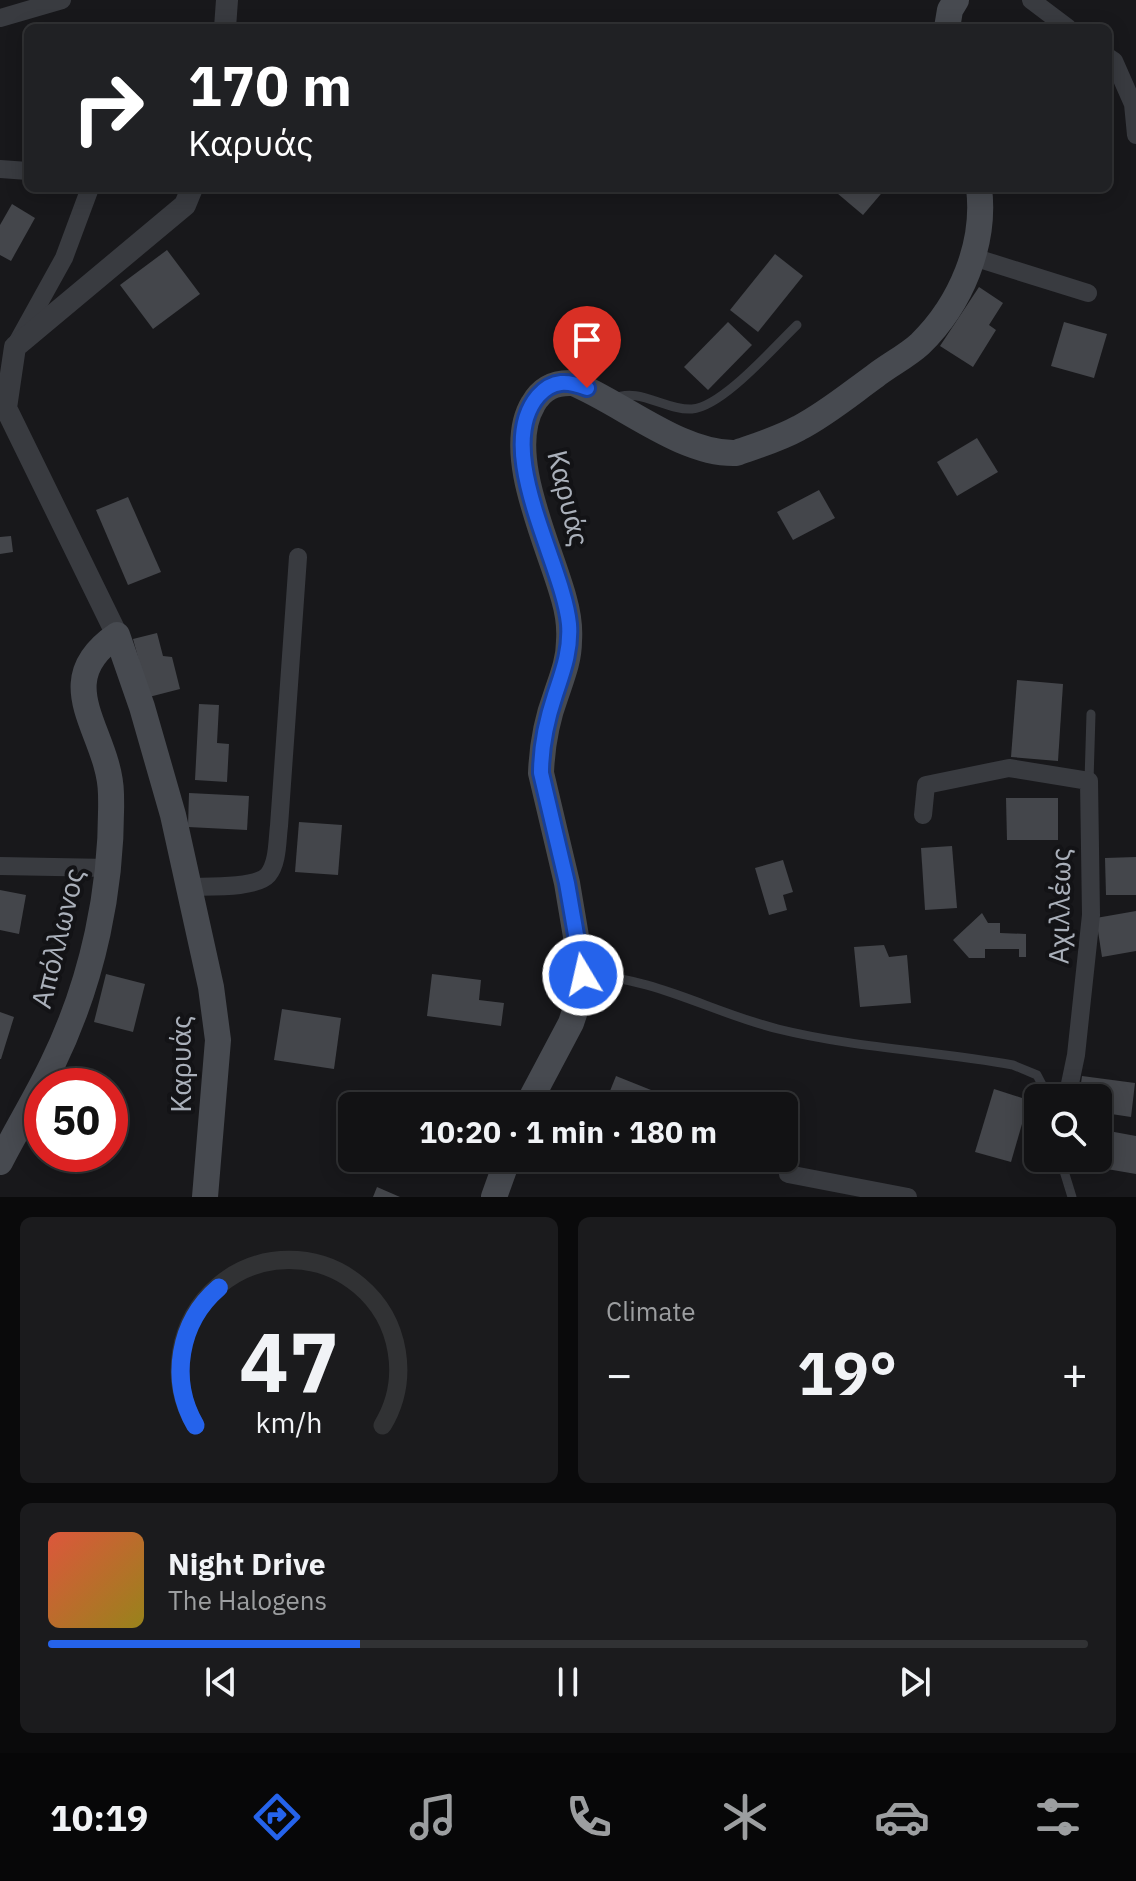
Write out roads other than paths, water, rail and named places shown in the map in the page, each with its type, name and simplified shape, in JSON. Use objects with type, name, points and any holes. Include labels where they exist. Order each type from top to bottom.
[{"type":"main road","points":[[948,24],[956,0]]},
{"type":"main road","name":"Καρυάς","points":[[534,1092],[574,1017],[582,992],[583,975],[567,883],[541,773],[552,706],[567,661],[569,623],[525,464],[522,434],[526,417],[536,399],[554,384],[573,383],[679,439],[726,453],[736,453],[798,429],[831,409],[919,344],[962,284],[973,257],[982,212],[980,192]]},
{"type":"main road","name":"Καρυάς","points":[[117,635],[142,707],[173,815],[211,987],[218,1040],[205,1197]]},
{"type":"main road","name":"Απόλλωνος","points":[[0,1162],[52,1065],[76,1005],[100,923],[109,868],[111,789],[107,766],[84,698],[83,684],[90,659],[117,635]]},
{"type":"main road","points":[[494,1197],[503,1172]]},
{"type":"street","points":[[0,18],[62,0]]},
{"type":"street","points":[[225,24],[227,0]]},
{"type":"street","points":[[1031,0],[1063,24]]},
{"type":"street","points":[[1112,60],[1133,104],[1136,135]]},
{"type":"street","points":[[0,169],[24,171]]},
{"type":"street","points":[[15,347],[64,258],[89,192]]},
{"type":"street","points":[[15,347],[185,205],[190,192]]},
{"type":"street","points":[[973,257],[1088,293]]},
{"type":"street","name":"Καρυάς","points":[[15,347],[6,408],[117,635]]},
{"type":"street","points":[[188,887],[254,882],[266,877],[271,869],[279,826],[298,557]]},
{"type":"street","points":[[923,815],[926,785],[1009,768],[1089,781]]},
{"type":"street","name":"Αχιλλέως","points":[[1070,1084],[1076,1055],[1092,907],[1089,781]]},
{"type":"street","points":[[0,866],[109,868]]},
{"type":"street","points":[[788,1174],[908,1197]]},
{"type":"lane","points":[[612,402],[618,396],[628,395],[679,408],[707,405],[724,394],[797,325]]},
{"type":"lane","name":"Αχιλλέως","points":[[1089,781],[1091,714]]},
{"type":"lane","points":[[583,975],[636,980],[747,1020],[801,1035],[1013,1065],[1037,1075],[1042,1084]]},
{"type":"lane","points":[[1064,1172],[1072,1197]]}]
